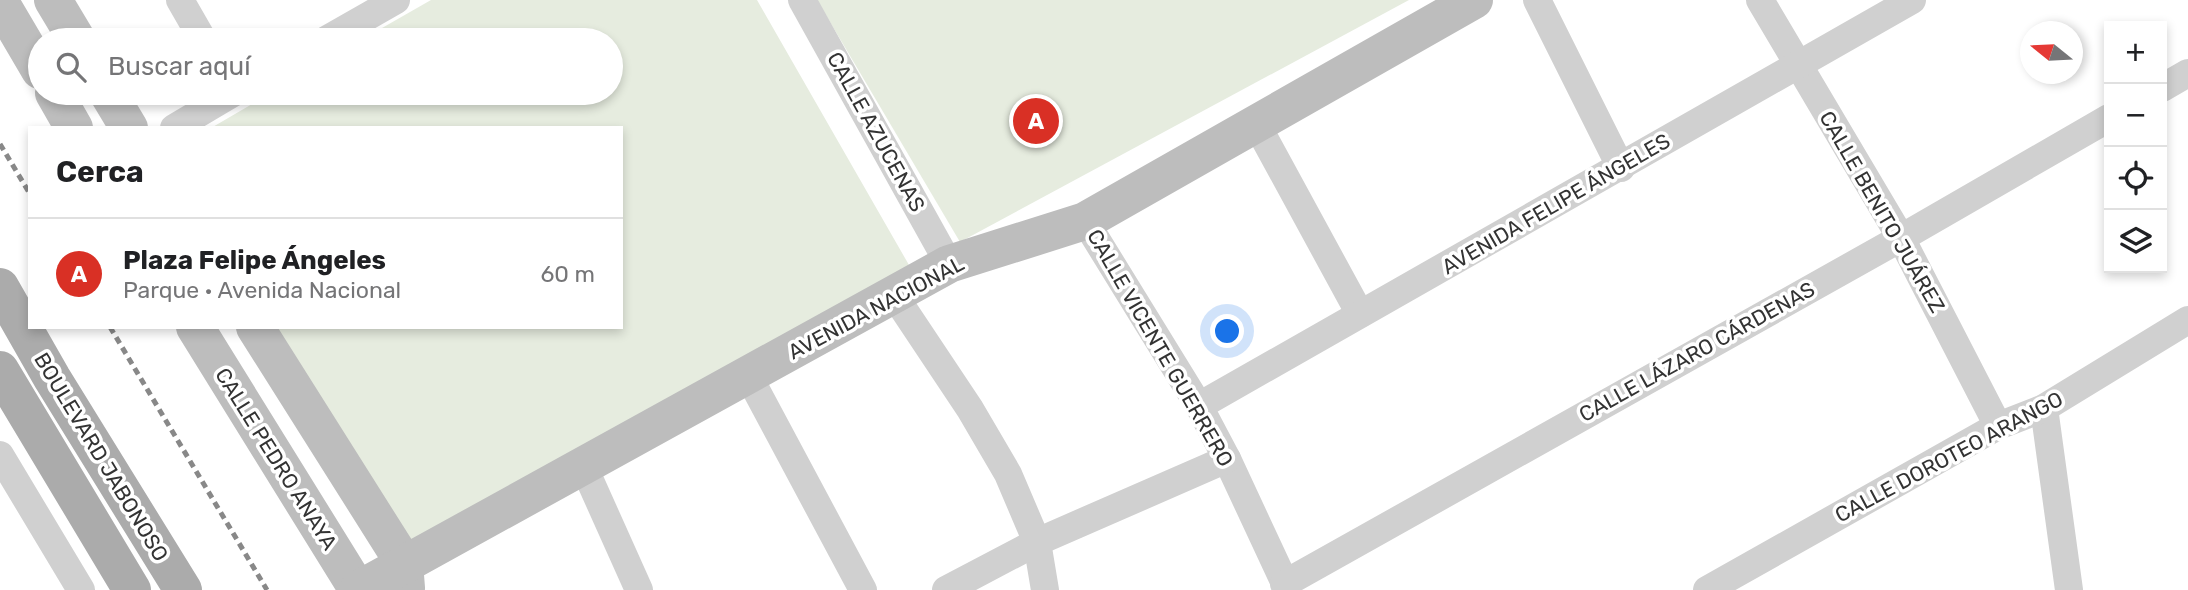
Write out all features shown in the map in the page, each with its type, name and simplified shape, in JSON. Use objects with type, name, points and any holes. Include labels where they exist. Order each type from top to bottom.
[{"type":"main road","name":"BOULEVARD JABONOSO","points":[[0,287],[51,378],[183,590]]},
{"type":"main road","name":"BOULEVARD JABONOSO","points":[[0,370],[11,413],[132,590]]},
{"type":"street","points":[[53,0],[70,28]]},
{"type":"street","points":[[180,0],[196,28]]},
{"type":"street","points":[[347,28],[396,0]]},
{"type":"street","name":"CALLE AZUCENAS","points":[[802,0],[950,264]]},
{"type":"street","name":"AVENIDA NACIONAL","points":[[358,590],[405,576],[583,465],[950,264],[1085,221],[1474,0]]},
{"type":"street","points":[[1537,0],[1621,168]]},
{"type":"street","name":"CALLE BENITO JUÁREZ","points":[[1760,0],[1901,238],[1998,426]]},
{"type":"street","name":"AVENIDA FELIPE ÁNGELES","points":[[1199,406],[1912,0]]},
{"type":"street","points":[[0,2],[28,50]]},
{"type":"street","points":[[2167,85],[2188,73]]},
{"type":"street","points":[[61,105],[74,126]]},
{"type":"street","points":[[115,105],[128,126]]},
{"type":"street","points":[[177,126],[213,105]]},
{"type":"street","name":"CALLE LÁZARO CÁRDENAS","points":[[1286,587],[2104,121]]},
{"type":"street","points":[[1257,125],[1360,314]]},
{"type":"street","name":"CALLE VICENTE GUERRERO","points":[[1085,221],[1199,406],[1227,459],[1286,587]]},
{"type":"street","points":[[894,295],[970,409],[1008,474],[1037,542],[1045,590]]},
{"type":"street","name":"CALLE DOROTEO ARANGO","points":[[1718,587],[1998,426],[2044,408],[2188,320]]},
{"type":"street","name":"CALLE PEDRO ANAYA","points":[[196,329],[358,590]]},
{"type":"street","points":[[256,329],[405,576]]},
{"type":"street","points":[[748,375],[863,590]]},
{"type":"street","points":[[2044,408],[2069,590]]},
{"type":"street","points":[[0,455],[82,590]]},
{"type":"street","points":[[946,590],[1037,542],[1227,459]]},
{"type":"street","points":[[583,465],[639,590]]},
{"type":"shaded area","points":[[431,0],[757,0],[913,272],[408,542],[271,329],[623,329],[623,126],[214,126],[250,105],[623,105],[623,28],[382,28]]},
{"type":"shaded area","points":[[817,0],[1409,0],[960,242]]},
{"type":"railway","points":[[0,144],[28,191]]},
{"type":"railway","points":[[111,329],[267,590]]},
{"type":"place","name":"Plaza Felipe Ángeles","points":[[1036,121]]}]
